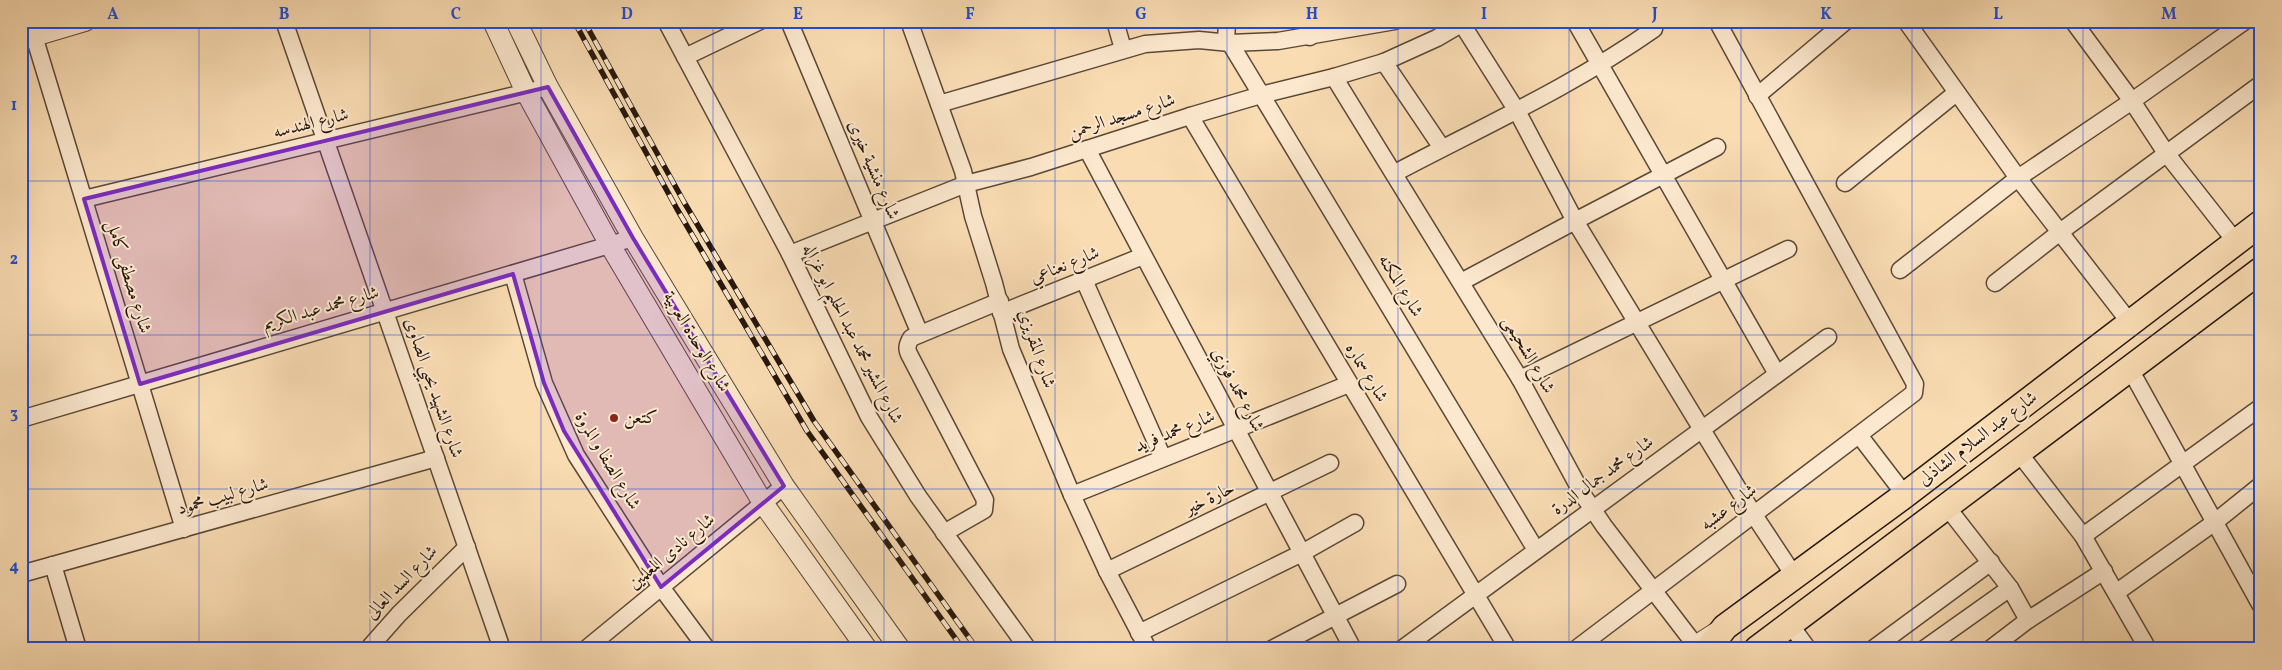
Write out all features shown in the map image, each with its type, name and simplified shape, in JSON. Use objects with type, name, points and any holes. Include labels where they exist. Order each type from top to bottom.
[{"type":"main road","name":"شارع عبد السلام الشاذلى","points":[[1698,648],[1905,495],[2261,223]]},
{"type":"main road","name":"شارع عبد السلام الشاذلى","points":[[1757,649],[1789,623],[1947,508],[2261,270]]},
{"type":"main road","points":[[2187,280],[2210,308]]},
{"type":"street","points":[[27,30],[85,21]]},
{"type":"street","name":"شارع الشهيد يحيي الصاوى","points":[[284,21],[502,649]]},
{"type":"street","name":"شارع الوحدة العربية","points":[[493,21],[526,92],[610,245],[764,503],[867,649]]},
{"type":"street","name":"شارع الوحدة العربية","points":[[516,21],[548,87],[633,238],[784,486],[900,649]]},
{"type":"street","name":"شارع المشير محمد عبد الحليم ابو غزاله","points":[[666,21],[790,254],[869,416],[893,457],[944,533],[1028,649]]},
{"type":"street","points":[[685,56],[760,21]]},
{"type":"street","name":"شارع منشية خيرى","points":[[789,21],[920,334]]},
{"type":"street","name":"شارع المقريزي","points":[[909,21],[966,184],[972,216],[1011,349],[1072,495],[1107,571],[1148,649]]},
{"type":"street","points":[[1115,21],[1123,49]]},
{"type":"street","points":[[1227,21],[1228,42]]},
{"type":"street","points":[[939,104],[1123,49],[1171,41],[1278,41],[1310,29],[1395,21]]},
{"type":"street","points":[[1575,21],[1777,374]]},
{"type":"street","points":[[1717,21],[1757,96],[1846,21]]},
{"type":"street","points":[[1906,21],[2018,178],[2131,324]]},
{"type":"street","points":[[2073,21],[2132,101],[2166,153],[2236,242]]},
{"type":"street","points":[[1900,270],[2018,178],[2132,101],[2245,21]]},
{"type":"street","points":[[1464,22],[1517,111],[1575,221],[1754,515],[1795,577]]},
{"type":"street","name":"شارع مسجد الرحمن","points":[[790,254],[966,184],[1011,173],[1261,95],[1334,78],[1384,62],[1464,22]]},
{"type":"street","points":[[1395,173],[1517,111],[1601,65],[1654,29]]},
{"type":"street","name":"شارع مصطفى كامل","points":[[27,30],[84,200],[184,529]]},
{"type":"street","name":"شارع المكنه","points":[[1228,42],[1536,550]]},
{"type":"street","points":[[1384,62],[1442,148]]},
{"type":"street","name":"شارع الشحيمى","points":[[1334,78],[1395,173],[1520,379],[1592,509],[1698,648]]},
{"type":"street","points":[[1995,283],[2060,232],[2261,84]]},
{"type":"street","name":"شارع الهندسه","points":[[84,200],[548,87]]},
{"type":"street","points":[[1845,183],[1956,93]]},
{"type":"street","name":"شارع عشبه","points":[[1576,649],[1914,393],[1915,384],[1757,96]]},
{"type":"street","name":"شارع سماره","points":[[1190,116],[1508,649]]},
{"type":"street","points":[[1461,282],[1717,147]]},
{"type":"street","name":"شارع محمد فوزي","points":[[1087,149],[1352,649]]},
{"type":"street","name":"شارع محمد عبد الكريم","points":[[21,419],[633,238]]},
{"type":"street","points":[[1520,379],[1788,249]]},
{"type":"street","name":"شارع نعناعي","points":[[920,334],[1084,280],[1144,256]]},
{"type":"street","name":"شارع الصفا و المروة","points":[[513,274],[544,383],[576,455],[661,587],[707,649]]},
{"type":"street","points":[[1084,280],[1164,458]]},
{"type":"street","points":[[920,334],[911,338],[907,350],[986,505],[984,510],[944,533]]},
{"type":"street","name":"شارع محمد جمال الدرة","points":[[1402,649],[1828,337]]},
{"type":"street","points":[[2130,369],[2261,606]]},
{"type":"street","name":"شارع محمد فريد","points":[[1072,495],[1349,384]]},
{"type":"street","points":[[2083,536],[2182,462],[2261,407]]},
{"type":"street","points":[[1859,435],[1905,495]]},
{"type":"street","points":[[2019,452],[2083,536],[2117,592],[2148,649]]},
{"type":"street","name":"شارع لبيب محمود","points":[[21,574],[436,458]]},
{"type":"street","name":"حارة خير","points":[[1107,571],[1330,463]]},
{"type":"street","points":[[2117,592],[2215,522],[2261,485]]},
{"type":"street","name":"شارع نادى المعلمين","points":[[586,649],[784,486]]},
{"type":"street","points":[[1947,508],[2010,588],[2028,620]]},
{"type":"street","points":[[1139,633],[1302,553],[1355,523]]},
{"type":"street","name":"شارع السد العالى","points":[[368,649],[399,614],[467,547]]},
{"type":"street","points":[[1873,649],[1991,562]]},
{"type":"street","points":[[53,566],[78,649]]},
{"type":"street","points":[[1990,649],[2028,620],[2104,571]]},
{"type":"street","points":[[1272,649],[1396,584]]},
{"type":"street","points":[[1924,649],[2010,588]]},
{"type":"street","points":[[1789,623],[1808,649]]},
{"type":"highlighted area","points":[[548,87],[633,238],[784,486],[661,587],[564,431],[544,383],[513,274],[140,384],[84,199]]},
{"type":"railway","points":[[574,21],[677,209],[807,431],[963,649]]},
{"type":"railway","points":[[584,21],[684,202],[814,421],[977,649]]},
{"type":"place","name":"كتعن","points":[[614,418]]}]
